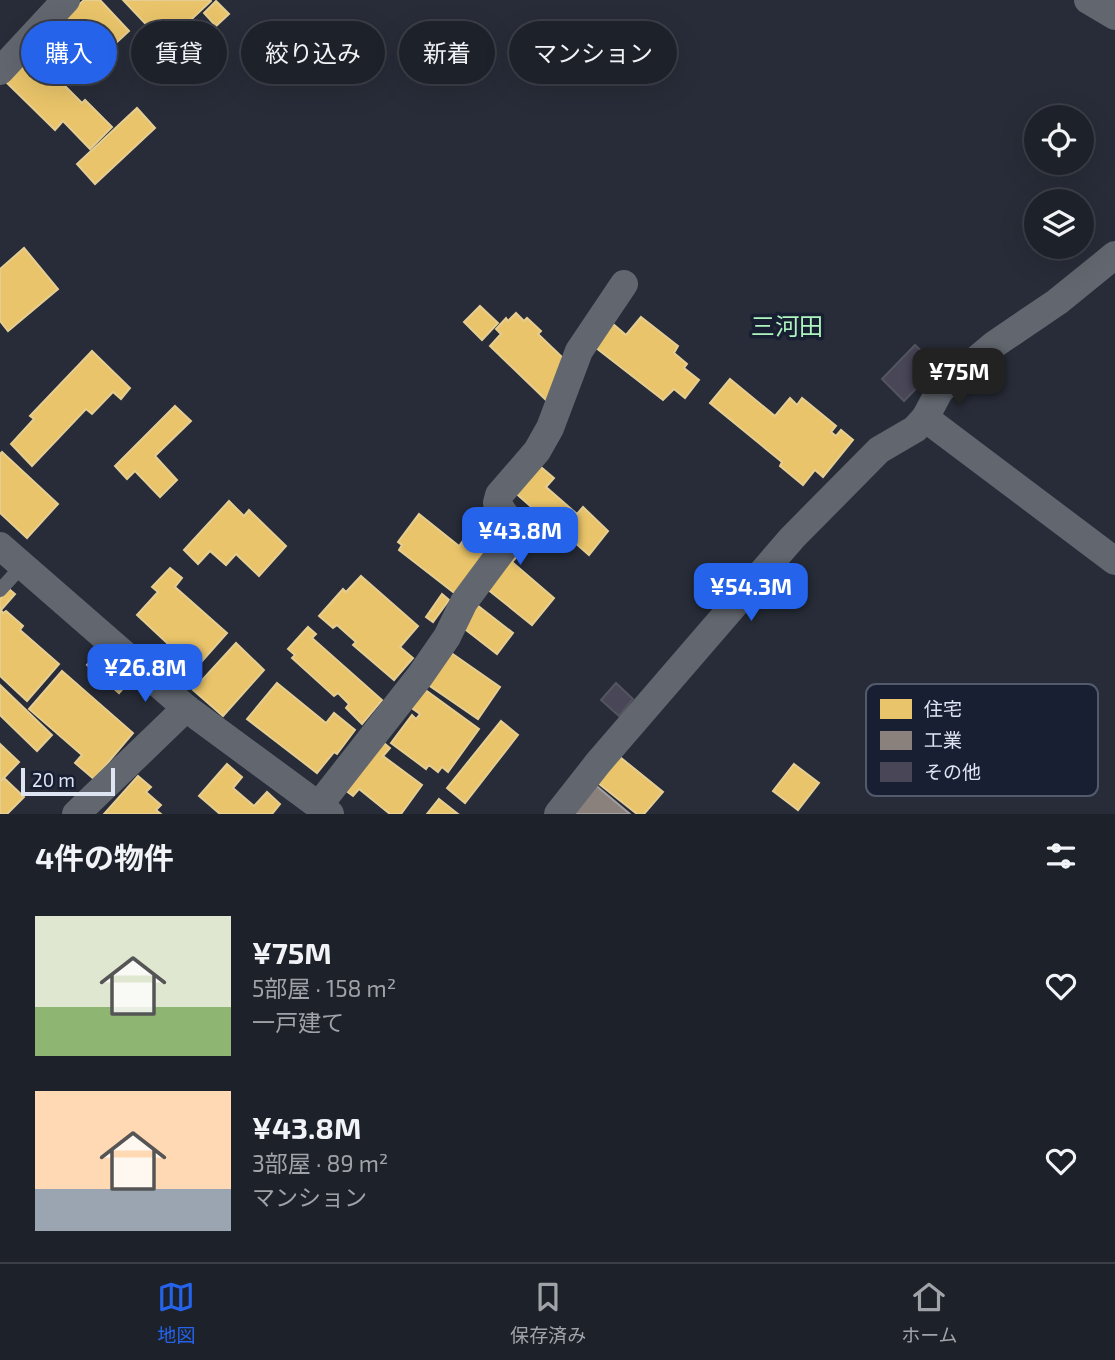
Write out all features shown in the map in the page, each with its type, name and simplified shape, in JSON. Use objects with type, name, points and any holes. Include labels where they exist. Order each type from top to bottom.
[{"type":"street","points":[[0,71],[66,0]]},
{"type":"street","points":[[1088,0],[1115,16]]},
{"type":"street","points":[[558,814],[598,763],[792,538],[879,450],[915,429],[925,418],[940,390],[996,344],[1057,302],[1115,255]]},
{"type":"street","points":[[0,546],[186,708],[325,809],[447,637],[464,602],[513,536],[511,524],[496,503],[499,495],[537,451],[550,428],[579,351],[624,284]]},
{"type":"street","points":[[925,418],[1115,561]]},
{"type":"street","points":[[76,814],[186,708]]},
{"type":"lane","points":[[0,590],[22,566]]},
{"type":"building: 住宅","points":[[84,0],[100,0],[129,31],[117,42],[117,21],[60,21]]},
{"type":"building: 住宅","points":[[123,0],[211,1],[190,21],[143,21]]},
{"type":"building: 住宅","points":[[216,1],[229,14],[221,21],[211,21],[204,13]]},
{"type":"building: 住宅","points":[[21,58],[21,84],[63,84],[82,103],[85,100],[112,127],[90,149],[63,121],[55,130],[1,77]]},
{"type":"building: 住宅","points":[[137,108],[155,128],[95,184],[77,164]]},
{"type":"building: 住宅","points":[[24,248],[58,289],[8,331],[0,321],[0,269]]},
{"type":"building: 住宅","points":[[480,306],[498,323],[482,340],[464,322]]},
{"type":"building: 住宅","points":[[516,313],[524,321],[527,318],[541,331],[538,334],[564,359],[547,401],[490,346],[501,334],[496,329],[506,318],[508,321]]},
{"type":"building: 住宅","points":[[641,317],[678,346],[674,353],[687,364],[684,368],[699,380],[685,398],[674,389],[663,400],[595,347],[613,324],[626,335]]},
{"type":"building: 住宅","points":[[92,351],[130,388],[121,399],[113,392],[92,414],[86,409],[32,466],[11,444],[34,419],[30,416]]},
{"type":"building: 住宅","points":[[730,379],[775,416],[790,398],[797,405],[802,398],[836,426],[831,432],[836,436],[841,430],[853,440],[823,477],[815,470],[803,485],[780,466],[782,462],[710,403]]},
{"type":"building: 住宅","points":[[175,406],[191,421],[155,456],[177,480],[160,497],[135,471],[127,479],[115,466]]},
{"type":"building: 住宅","points":[[2,452],[58,504],[27,538],[0,513]]},
{"type":"building: 住宅","points":[[535,462],[554,478],[546,487],[577,514],[583,507],[608,531],[589,555],[565,534],[553,547],[527,523],[537,512],[512,490]]},
{"type":"building: 住宅","points":[[229,501],[244,516],[249,510],[286,546],[259,576],[236,554],[226,565],[210,551],[198,564],[184,550]]},
{"type":"building: 住宅","points":[[419,514],[459,546],[468,534],[474,539],[484,525],[498,536],[457,595],[399,550],[402,545],[398,542]]},
{"type":"building: 住宅","points":[[510,545],[520,553],[512,562],[554,598],[532,625],[481,584]]},
{"type":"building: 住宅","points":[[170,568],[182,578],[175,587],[227,633],[195,669],[137,615],[158,592],[152,587]]},
{"type":"building: 住宅","points":[[361,576],[418,626],[400,647],[413,658],[394,680],[353,645],[356,642],[337,625],[333,628],[319,616],[343,589],[346,592]]},
{"type":"building: 住宅","points":[[9,589],[15,594],[1,610],[3,613],[6,611],[23,626],[20,630],[59,664],[27,701],[0,676],[0,599]]},
{"type":"building: 住宅","points":[[442,594],[449,600],[433,622],[426,617]]},
{"type":"building: 住宅","points":[[477,605],[513,633],[497,654],[461,626]]},
{"type":"building: 住宅","points":[[308,627],[316,634],[312,638],[382,700],[362,724],[346,708],[349,704],[338,693],[334,696],[292,658],[295,655],[288,649]]},
{"type":"building: 住宅","points":[[236,643],[264,670],[223,716],[193,690]]},
{"type":"building: 住宅","points":[[102,649],[133,677],[119,693],[87,665]]},
{"type":"building: 住宅","points":[[447,650],[500,687],[478,719],[424,682]]},
{"type":"building: 住宅","points":[[62,671],[133,733],[94,779],[75,763],[82,755],[29,709]]},
{"type":"building: 住宅","points":[[277,683],[326,723],[334,713],[355,730],[337,754],[334,752],[317,773],[247,719]]},
{"type":"building: 住宅","points":[[0,685],[52,735],[37,751],[0,715]]},
{"type":"building: 住宅","points":[[420,686],[479,729],[448,772],[442,767],[438,772],[429,765],[426,769],[391,743],[412,715],[416,719],[420,714],[406,704]]},
{"type":"building: 住宅","points":[[501,721],[518,735],[465,803],[447,788]]},
{"type":"building: 住宅","points":[[378,738],[390,748],[383,756],[422,785],[401,814],[390,814],[359,789],[353,796],[341,787]]},
{"type":"building: 住宅","points":[[0,744],[19,762],[0,782]]},
{"type":"building: 住宅","points":[[615,753],[663,792],[644,814],[637,814],[593,779]]},
{"type":"building: 住宅","points":[[227,764],[242,777],[233,788],[254,806],[267,792],[280,804],[272,814],[220,814],[199,796]]},
{"type":"building: 住宅","points":[[794,764],[819,783],[798,810],[773,791]]},
{"type":"building: 住宅","points":[[138,776],[151,787],[146,792],[161,805],[156,810],[161,814],[104,814]]},
{"type":"building: 住宅","points":[[4,778],[24,797],[7,814],[0,814],[0,782]]},
{"type":"building: 住宅","points":[[439,799],[458,814],[427,814]]},
{"type":"building: 工業","points":[[593,783],[630,814],[567,814]]},
{"type":"building: その他","points":[[915,345],[938,366],[904,401],[882,379]]},
{"type":"building: その他","points":[[616,683],[633,699],[619,716],[601,700]]},
{"type":"district","name":"三河田","points":[[787,327]]}]
